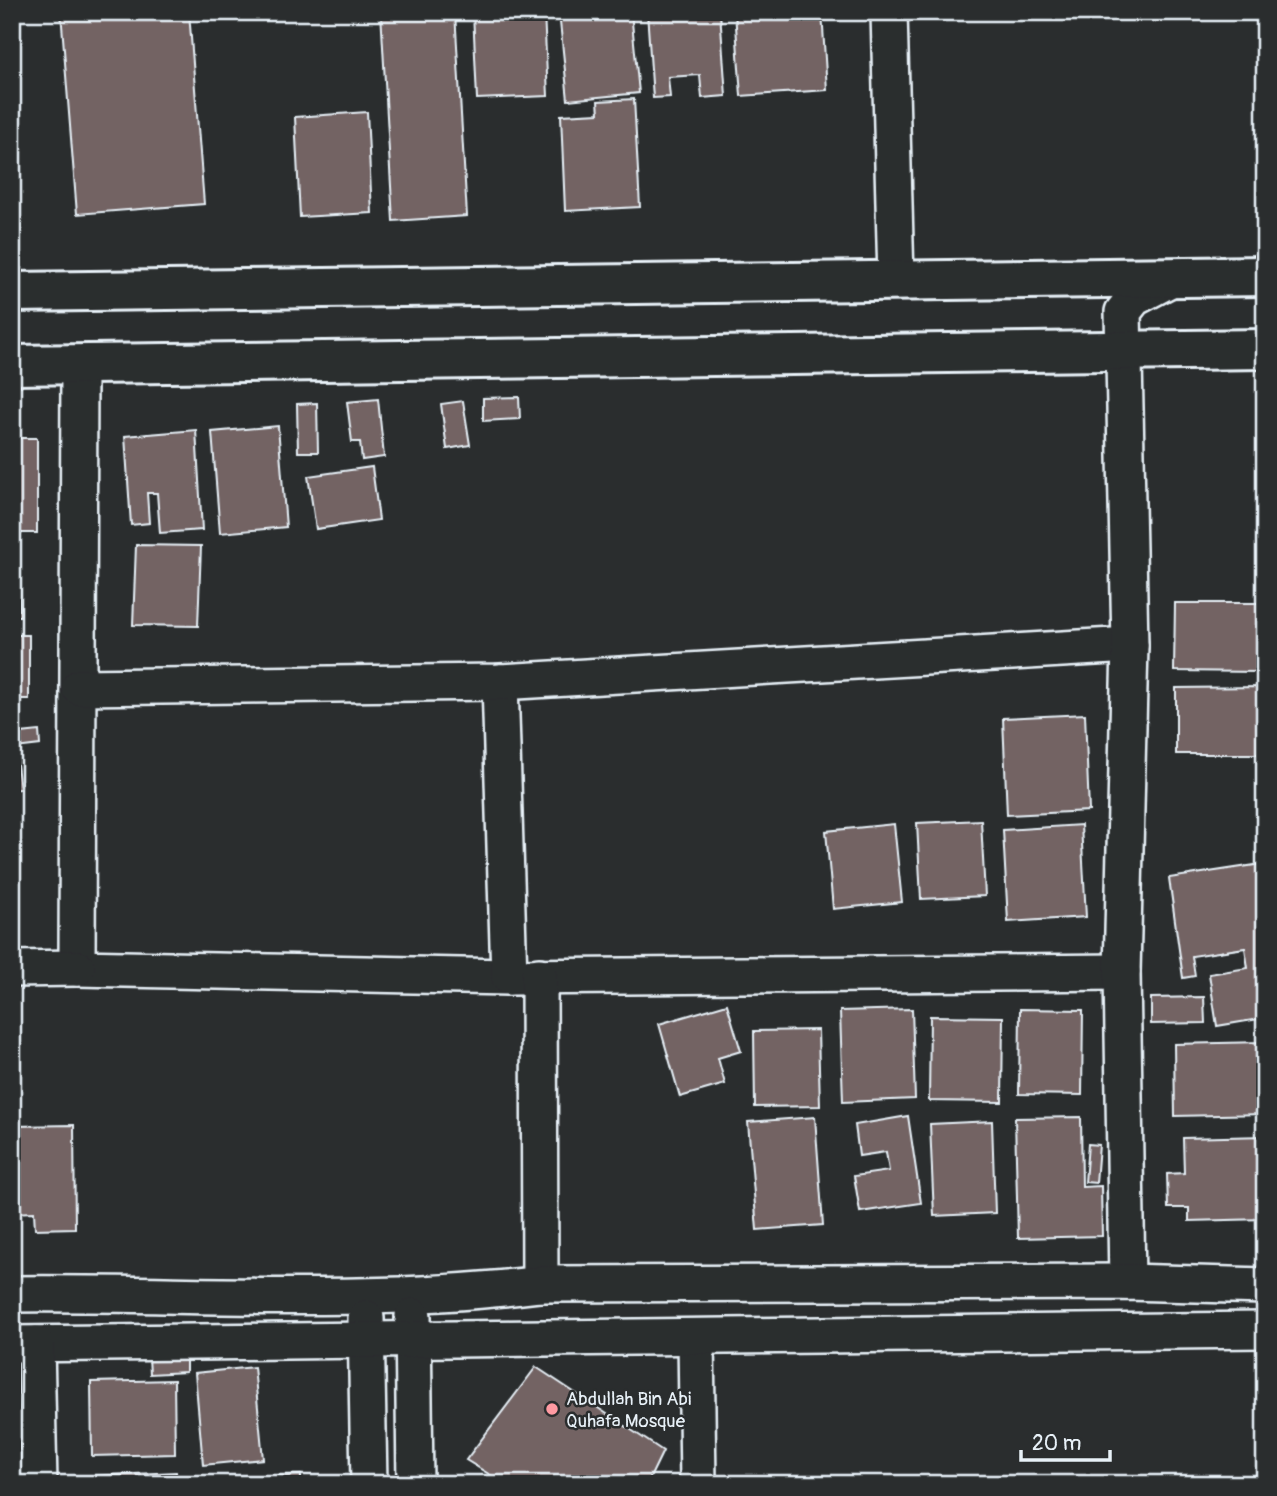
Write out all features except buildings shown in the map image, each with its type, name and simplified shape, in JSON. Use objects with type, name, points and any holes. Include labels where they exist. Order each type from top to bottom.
[{"type":"street","points":[[888,12],[896,280]]},
{"type":"street","points":[[12,292],[1265,276]]},
{"type":"street","points":[[1127,1282],[1122,972],[1130,645],[1123,312],[1134,298],[1174,277]]},
{"type":"street","points":[[12,365],[1265,349]]},
{"type":"street","points":[[77,968],[79,364]]},
{"type":"street","points":[[79,687],[500,682],[1130,645]]},
{"type":"street","points":[[500,682],[524,976],[540,1284]]},
{"type":"street","points":[[12,969],[524,976],[1122,972]]},
{"type":"street","points":[[12,1294],[366,1297],[473,1293],[540,1284],[1127,1282],[1265,1286]]},
{"type":"street","points":[[412,1296],[415,1484]]},
{"type":"street","points":[[366,1297],[369,1484]]},
{"type":"street","points":[[39,1484],[24,1344],[1265,1330]]},
{"type":"street","points":[[696,1336],[698,1484]]},
{"type":"place","name":"Abdullah Bin Abi Quhafa Mosque","points":[[552,1409]]}]
